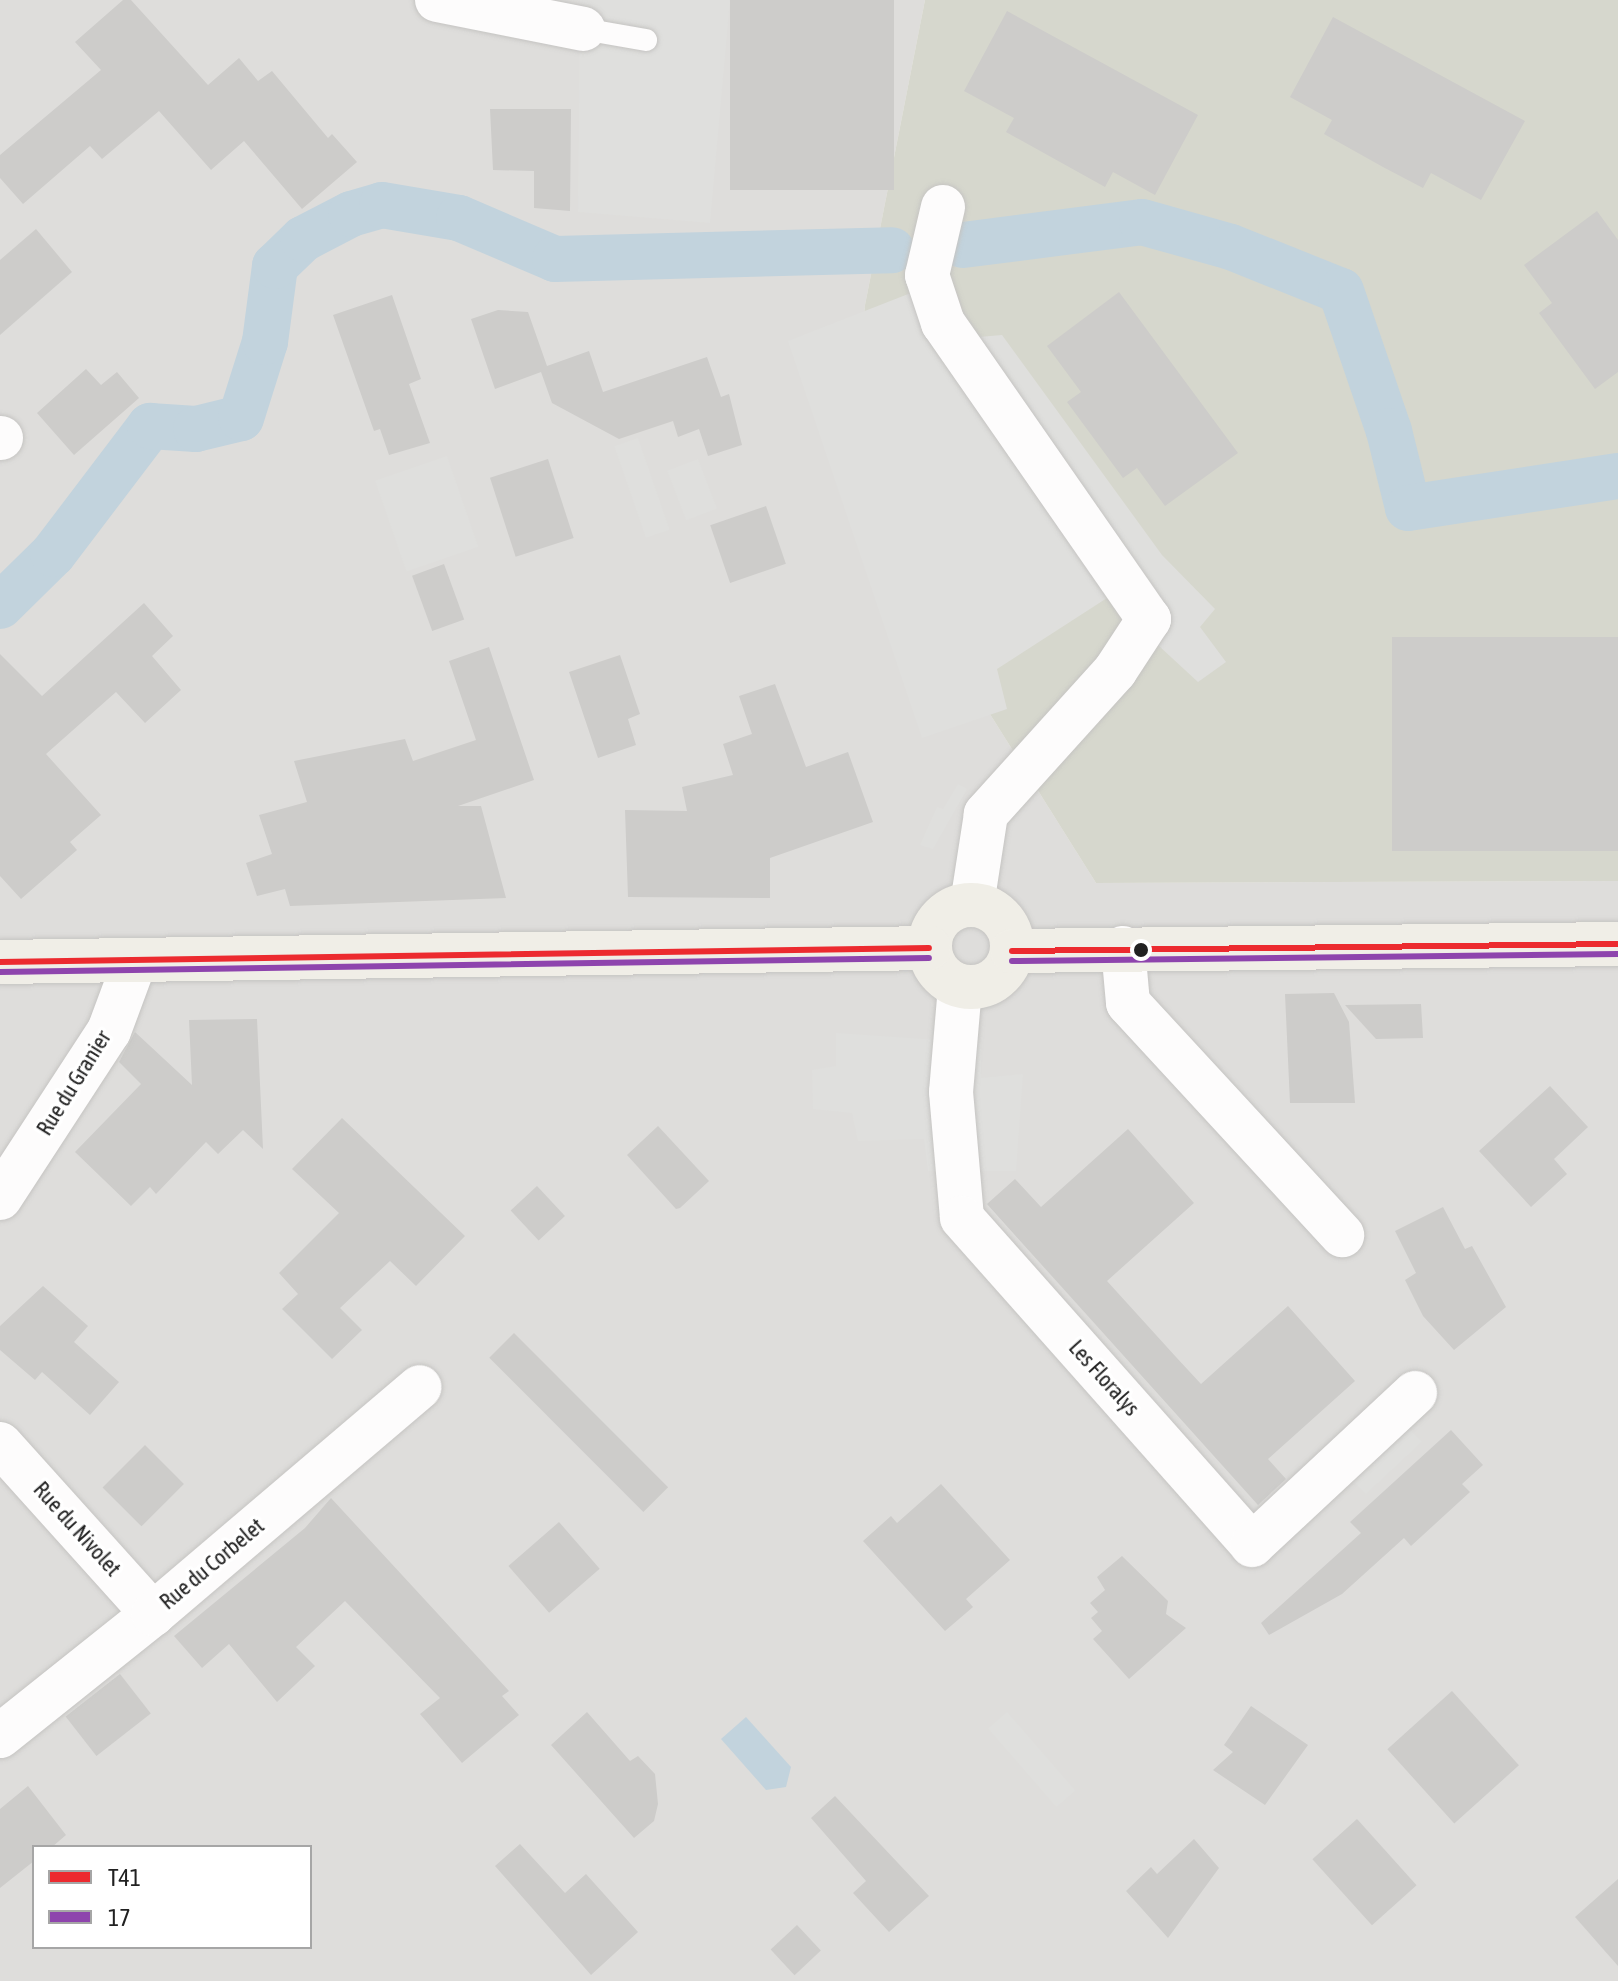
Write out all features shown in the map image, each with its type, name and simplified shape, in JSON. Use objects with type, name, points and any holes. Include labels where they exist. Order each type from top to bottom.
[{"type":"main road","points":[[972,904],[997,914],[1011,938],[1012,951],[994,981],[960,987],[938,972],[929,948],[941,917],[972,904]]},
{"type":"main road","points":[[1012,951],[1618,944]]},
{"type":"main road","points":[[0,962],[794,953],[929,948]]},
{"type":"street","points":[[437,0],[583,29]]},
{"type":"street","points":[[943,207],[927,275],[943,323],[1149,619],[1115,671],[986,814],[972,904]]},
{"type":"street","points":[[1123,948],[1128,1003],[1342,1235]]},
{"type":"street","name":"Rue du Granier","points":[[0,1198],[109,1031],[135,961]]},
{"type":"street","name":"Les Floralys","points":[[960,987],[951,1092],[962,1218],[1252,1545],[1415,1393]]},
{"type":"street","name":"Rue du Corbelet","points":[[0,1736],[153,1614],[420,1387]]},
{"type":"street","name":"Rue du Nivolet","points":[[0,1444],[153,1614]]},
{"type":"lane","points":[[583,29],[646,40]]},
{"type":"shaded area","points":[[0,0],[925,0],[865,305],[848,488],[1096,883],[1618,881],[1618,1981],[0,1981]]},
{"type":"shaded area","points":[[580,0],[730,0],[710,223],[578,212]]},
{"type":"shaded area","points":[[925,0],[1618,0],[1618,881],[1096,883],[848,488],[865,305]]},
{"type":"shaded area","points":[[944,280],[967,338],[1002,335],[1162,555],[1215,609],[1200,627],[1226,662],[1198,682],[1107,598],[997,669],[1007,709],[922,738],[788,341]]},
{"type":"shaded area","points":[[638,438],[670,530],[646,538],[614,446]]},
{"type":"shaded area","points":[[447,456],[478,547],[406,572],[375,481]]},
{"type":"shaded area","points":[[698,459],[717,508],[686,520],[667,471]]},
{"type":"shaded area","points":[[958,784],[967,789],[933,849],[920,845],[937,807],[943,809]]},
{"type":"shaded area","points":[[836,1033],[981,1043],[981,1078],[1023,1074],[1016,1171],[928,1171],[924,1139],[858,1141],[852,1113],[813,1109],[812,1070],[836,1066]]},
{"type":"shaded area","points":[[1409,1428],[1422,1442],[1366,1494],[1353,1481]]},
{"type":"shaded area","points":[[1007,1712],[1075,1790],[1056,1807],[988,1728]]},
{"type":"shaded area","points":[[746,1717],[791,1767],[786,1787],[766,1790],[721,1739]]},
{"type":"building","points":[[123,0],[131,0],[208,85],[239,58],[258,81],[272,71],[328,138],[332,134],[357,162],[302,209],[244,141],[211,170],[159,111],[102,159],[90,146],[23,204],[0,178],[0,155],[101,70],[75,42]]},
{"type":"building","points":[[730,0],[894,0],[894,190],[730,190]]},
{"type":"building","points":[[1007,11],[1198,115],[1155,195],[1113,172],[1105,187],[1006,132],[1014,118],[964,91]]},
{"type":"building","points":[[1333,17],[1525,121],[1481,200],[1431,173],[1423,188],[1383,167],[1324,134],[1332,120],[1290,97]]},
{"type":"building","points":[[490,109],[571,109],[570,211],[534,208],[534,171],[493,170]]},
{"type":"building","points":[[1597,211],[1618,240],[1618,372],[1595,389],[1539,313],[1552,303],[1524,265]]},
{"type":"building","points":[[36,229],[72,272],[0,335],[0,260]]},
{"type":"building","points":[[1119,292],[1238,453],[1165,506],[1137,468],[1123,478],[1067,402],[1081,392],[1047,346]]},
{"type":"building","points":[[392,295],[421,379],[409,384],[430,443],[389,455],[380,429],[374,431],[333,315]]},
{"type":"building","points":[[498,310],[528,312],[547,366],[589,351],[603,392],[707,357],[721,397],[729,394],[742,445],[708,456],[699,429],[678,437],[673,421],[619,439],[552,403],[541,372],[495,389],[471,319]]},
{"type":"building","points":[[86,369],[101,385],[117,372],[139,398],[74,455],[37,413]]},
{"type":"building","points":[[548,459],[574,538],[516,557],[490,478]]},
{"type":"building","points":[[766,506],[786,564],[730,583],[710,525]]},
{"type":"building","points":[[444,564],[464,619],[432,631],[412,576]]},
{"type":"building","points":[[144,603],[173,636],[152,656],[181,690],[145,723],[116,692],[46,754],[101,815],[70,842],[77,850],[21,899],[0,876],[0,654],[42,696]]},
{"type":"building","points":[[1392,637],[1618,637],[1618,851],[1392,851]]},
{"type":"building","points":[[489,647],[534,780],[458,806],[481,806],[506,898],[290,906],[285,889],[257,896],[246,863],[272,854],[259,815],[307,802],[294,761],[405,739],[413,761],[476,740],[449,661]]},
{"type":"building","points":[[620,655],[640,714],[628,719],[636,745],[598,758],[569,672]]},
{"type":"building","points":[[775,684],[806,767],[848,752],[873,822],[770,858],[770,898],[628,897],[625,810],[687,811],[682,787],[733,775],[723,744],[752,734],[739,696]]},
{"type":"building","points":[[1334,993],[1349,1022],[1355,1103],[1290,1103],[1285,994]]},
{"type":"building","points":[[1421,1004],[1423,1038],[1376,1039],[1345,1005]]},
{"type":"building","points":[[257,1019],[263,1149],[243,1130],[218,1154],[206,1142],[156,1194],[150,1187],[131,1206],[75,1152],[141,1084],[119,1062],[135,1032],[192,1085],[189,1020]]},
{"type":"building","points":[[1550,1086],[1588,1127],[1554,1159],[1567,1174],[1531,1207],[1479,1151]]},
{"type":"building","points":[[342,1118],[465,1236],[416,1286],[390,1261],[340,1308],[362,1330],[332,1359],[282,1309],[298,1294],[279,1273],[339,1213],[292,1169]]},
{"type":"building","points":[[658,1126],[709,1181],[676,1209],[627,1155]]},
{"type":"building","points":[[1128,1129],[1194,1203],[1107,1281],[1201,1384],[1288,1306],[1355,1381],[1268,1459],[1286,1479],[1258,1505],[987,1204],[1015,1179],[1041,1207]]},
{"type":"building","points":[[537,1186],[565,1216],[539,1241],[511,1211]]},
{"type":"building","points":[[1443,1207],[1465,1249],[1472,1246],[1506,1307],[1454,1350],[1423,1316],[1405,1280],[1416,1273],[1395,1231]]},
{"type":"building","points":[[43,1286],[88,1326],[74,1342],[119,1382],[90,1415],[42,1372],[35,1380],[0,1350],[0,1326]]},
{"type":"building","points":[[514,1333],[668,1487],[643,1512],[489,1358]]},
{"type":"building","points":[[1451,1430],[1483,1465],[1462,1484],[1470,1492],[1411,1546],[1404,1538],[1342,1594],[1269,1635],[1261,1623],[1361,1533],[1350,1522]]},
{"type":"building","points":[[145,1445],[184,1484],[141,1526],[103,1487]]},
{"type":"building","points":[[941,1484],[1010,1560],[966,1599],[973,1607],[945,1631],[863,1541],[891,1516],[897,1523]]},
{"type":"building","points":[[331,1498],[509,1691],[502,1696],[519,1715],[462,1763],[420,1714],[440,1698],[345,1601],[296,1647],[315,1666],[277,1702],[229,1644],[202,1668],[174,1636],[305,1528]]},
{"type":"building","points":[[559,1522],[600,1569],[549,1613],[508,1566]]},
{"type":"building","points":[[1122,1556],[1168,1601],[1166,1614],[1186,1628],[1129,1679],[1093,1639],[1102,1631],[1091,1618],[1098,1612],[1090,1603],[1105,1590],[1097,1577]]},
{"type":"building","points":[[120,1674],[151,1713],[96,1756],[66,1716]]},
{"type":"building","points":[[1452,1691],[1519,1765],[1454,1824],[1387,1749]]},
{"type":"building","points":[[1251,1706],[1308,1745],[1265,1805],[1213,1770],[1233,1752],[1224,1745]]},
{"type":"building","points":[[587,1712],[630,1761],[638,1756],[655,1774],[658,1804],[654,1821],[634,1838],[551,1745]]},
{"type":"building","points":[[28,1786],[66,1835],[54,1845],[32,1845],[32,1863],[0,1888],[0,1809]]},
{"type":"building","points":[[835,1796],[929,1896],[889,1932],[853,1893],[866,1881],[811,1818]]},
{"type":"building","points":[[1357,1819],[1417,1885],[1372,1925],[1312,1859]]},
{"type":"building","points":[[1194,1839],[1219,1868],[1168,1938],[1126,1891],[1151,1867],[1157,1874]]},
{"type":"building","points":[[520,1844],[565,1893],[586,1874],[638,1932],[591,1975],[495,1866]]},
{"type":"building","points":[[1618,1879],[1618,1966],[1575,1917]]},
{"type":"building","points":[[797,1925],[821,1951],[795,1975],[771,1950]]},
{"type":"waterway","points":[[0,606],[53,554],[150,426],[196,429],[241,418],[265,342],[275,266],[303,239],[351,214],[382,205],[459,218],[555,259],[892,250]]},
{"type":"waterway","points":[[963,245],[1142,222],[1231,247],[1341,291],[1389,431],[1408,508],[1618,476]]},
{"type":"transit line","name":"T41","points":[[1012,951],[1618,944]]},
{"type":"transit line","name":"T41","points":[[0,962],[929,948]]},
{"type":"transit line","name":"17","points":[[1012,961],[1618,954]]},
{"type":"transit line","name":"17","points":[[0,972],[929,958]]}]
